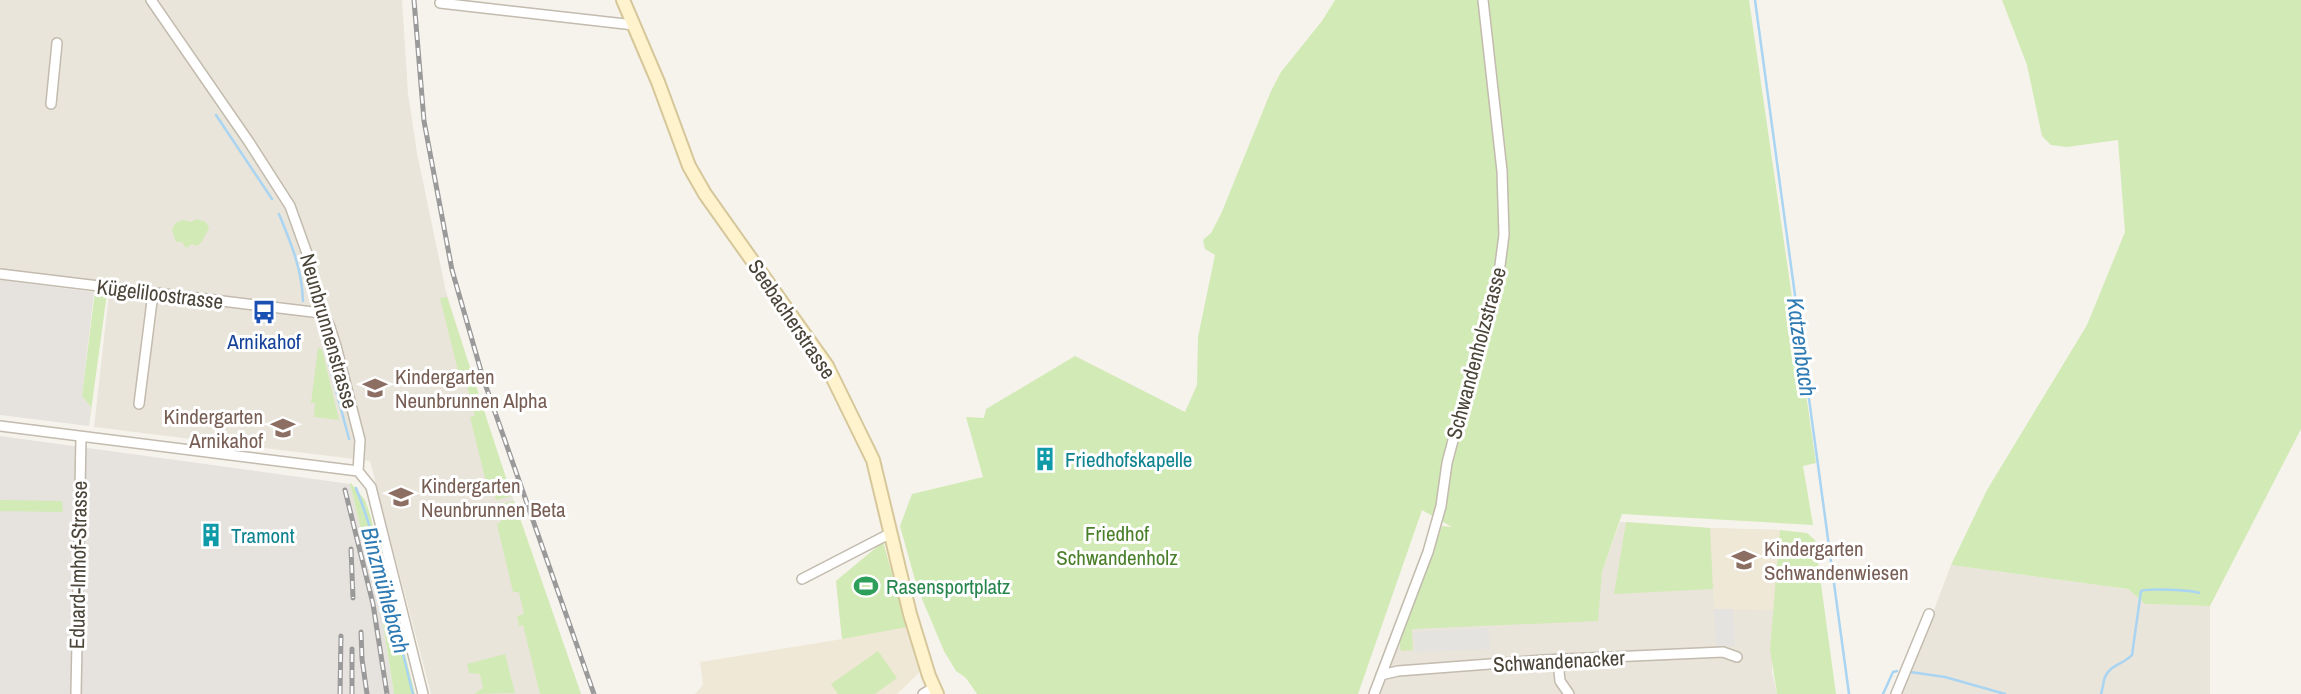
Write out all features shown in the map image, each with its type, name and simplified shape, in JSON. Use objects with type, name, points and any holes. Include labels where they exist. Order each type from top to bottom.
[{"type":"street","name":"Neunbrunnenstrasse","points":[[151,0],[288,202],[309,259],[321,313],[334,339],[360,440],[358,471],[370,486],[423,694]]},
{"type":"street","name":"Seebacherstrasse","points":[[623,0],[689,166],[705,194],[827,366],[873,460],[931,692]]},
{"type":"street","name":"Schwandenholzstrasse","points":[[1374,694],[1441,506],[1453,440],[1480,351],[1504,235],[1502,171],[1483,0]]},
{"type":"street","points":[[440,4],[634,25]]},
{"type":"street","points":[[51,104],[57,43]]},
{"type":"street","name":"Kügeliloostrasse","points":[[0,274],[321,313]]},
{"type":"street","points":[[139,404],[153,293]]},
{"type":"street","points":[[0,426],[358,471]]},
{"type":"street","name":"Eduard-Imhof-Strasse","points":[[76,694],[81,437]]},
{"type":"street","points":[[802,579],[891,533]]},
{"type":"street","points":[[1896,694],[1929,614]]},
{"type":"street","name":"Schwandenacker","points":[[1381,675],[1398,671],[1465,668],[1475,664],[1723,652],[1737,657]]},
{"type":"street","points":[[1558,662],[1560,681],[1569,694]]},
{"type":"shaded area","points":[[0,0],[402,0],[408,93],[417,153],[446,292],[495,447],[581,694],[431,694],[370,461],[94,427],[110,285],[0,270]]},
{"type":"shaded area","points":[[0,280],[94,292],[82,396],[91,407],[89,426],[0,415]]},
{"type":"shaded area","points":[[0,436],[350,484],[382,617],[394,694],[0,694]]},
{"type":"shaded area","points":[[1620,522],[1780,530],[1772,672],[1777,694],[1369,694],[1407,625],[1602,572]]},
{"type":"shaded area","name":"Kindergarten Schwandenwiesen","points":[[1710,528],[1780,530],[1774,610],[1714,609]]},
{"type":"shaded area","points":[[883,542],[920,669],[897,694],[695,694],[703,685],[700,662],[842,639],[836,581]]},
{"type":"shaded area","points":[[1951,565],[2128,589],[2145,604],[2210,606],[2210,694],[1902,694]]},
{"type":"shaded area","points":[[1714,609],[1733,609],[1735,646],[1716,646]]},
{"type":"shaded area","points":[[1488,628],[1490,649],[1415,652],[1413,632]]},
{"type":"green space","name":"Friedhof Schwandenholz","points":[[1335,0],[1749,0],[1816,463],[1803,466],[1813,525],[1622,514],[1602,572],[1598,621],[1412,629],[1413,650],[1401,651],[1398,637],[1442,526],[1452,527],[1422,510],[1358,694],[977,694],[966,678],[956,671],[944,651],[917,587],[900,526],[912,494],[983,477],[966,417],[984,418],[986,409],[1075,356],[1185,412],[1197,385],[1198,337],[1215,255],[1205,249],[1203,240],[1211,233],[1221,214],[1281,72],[1322,21]]},
{"type":"green space","points":[[2002,0],[2301,0],[2301,429],[2210,606],[2145,604],[2128,589],[1951,565],[1987,490],[2087,325],[2125,232],[2118,140],[2067,147],[2051,145],[2042,136],[2027,65]]},
{"type":"green space","points":[[197,219],[206,222],[209,229],[201,243],[186,248],[182,242],[176,242],[172,230],[175,224],[182,220],[190,222]]},
{"type":"green space","points":[[95,291],[107,293],[89,426],[91,407],[82,396]]},
{"type":"green space","points":[[447,297],[512,496],[496,500],[493,488],[488,490],[470,417],[475,416],[464,374],[459,375],[440,298]]},
{"type":"green space","points":[[318,348],[322,349],[339,420],[314,417],[315,403],[311,403]]},
{"type":"green space","points":[[351,483],[365,500],[370,514],[415,694],[394,694],[382,617]]},
{"type":"green space","points":[[0,500],[62,501],[63,512],[0,511]]},
{"type":"green space","points":[[514,501],[581,694],[540,694],[523,625],[519,626],[517,616],[524,614],[519,592],[513,592],[497,524],[501,522],[497,505]]},
{"type":"green space","points":[[1626,522],[1710,528],[1713,589],[1614,594]]},
{"type":"green space","points":[[1780,530],[1807,533],[1815,540],[1836,694],[1777,694],[1770,649]]},
{"type":"green space","name":"Rasensportplatz","points":[[883,542],[907,627],[842,639],[836,581]]},
{"type":"green space","points":[[878,651],[897,678],[875,694],[838,694],[831,684]]},
{"type":"green space","points":[[505,654],[515,693],[474,694],[483,688],[480,674],[469,673],[467,664]]},
{"type":"waterway","name":"Katzenbach","points":[[1755,0],[1849,694]]},
{"type":"waterway","name":"Binzmühlebach","points":[[216,115],[272,199]]},
{"type":"waterway","name":"Binzmühlebach","points":[[279,214],[298,267],[303,301]]},
{"type":"waterway","name":"Binzmühlebach","points":[[324,345],[349,439]]},
{"type":"waterway","name":"Binzmühlebach","points":[[356,488],[381,564],[413,694]]},
{"type":"waterway","points":[[2101,694],[2107,673],[2132,655],[2141,591],[2199,593]]},
{"type":"waterway","points":[[1883,694],[1893,672],[1897,671]]},
{"type":"waterway","points":[[1910,672],[1945,677],[2005,694]]},
{"type":"railway","points":[[414,0],[424,121],[452,270],[483,378],[594,694]]},
{"type":"railway","points":[[345,490],[373,604],[387,694]]},
{"type":"railway","points":[[351,549],[353,598]]},
{"type":"railway","points":[[361,632],[367,694]]},
{"type":"railway","points":[[340,694],[341,636]]},
{"type":"railway","points":[[352,649],[352,694]]},
{"type":"place","name":"Arnikahof","points":[[264,312]]},
{"type":"place","name":"Kindergarten Neunbrunnen Alpha","points":[[375,388]]},
{"type":"place","name":"Kindergarten Arnikahof","points":[[283,428]]},
{"type":"place","name":"Friedhofskapelle","points":[[1045,459]]},
{"type":"place","name":"Kindergarten Neunbrunnen Beta","points":[[401,497]]},
{"type":"place","name":"Tramont","points":[[211,535]]},
{"type":"place","name":"Kindergarten Schwandenwiesen","points":[[1744,560]]},
{"type":"place","name":"Rasensportplatz","points":[[866,586]]}]
